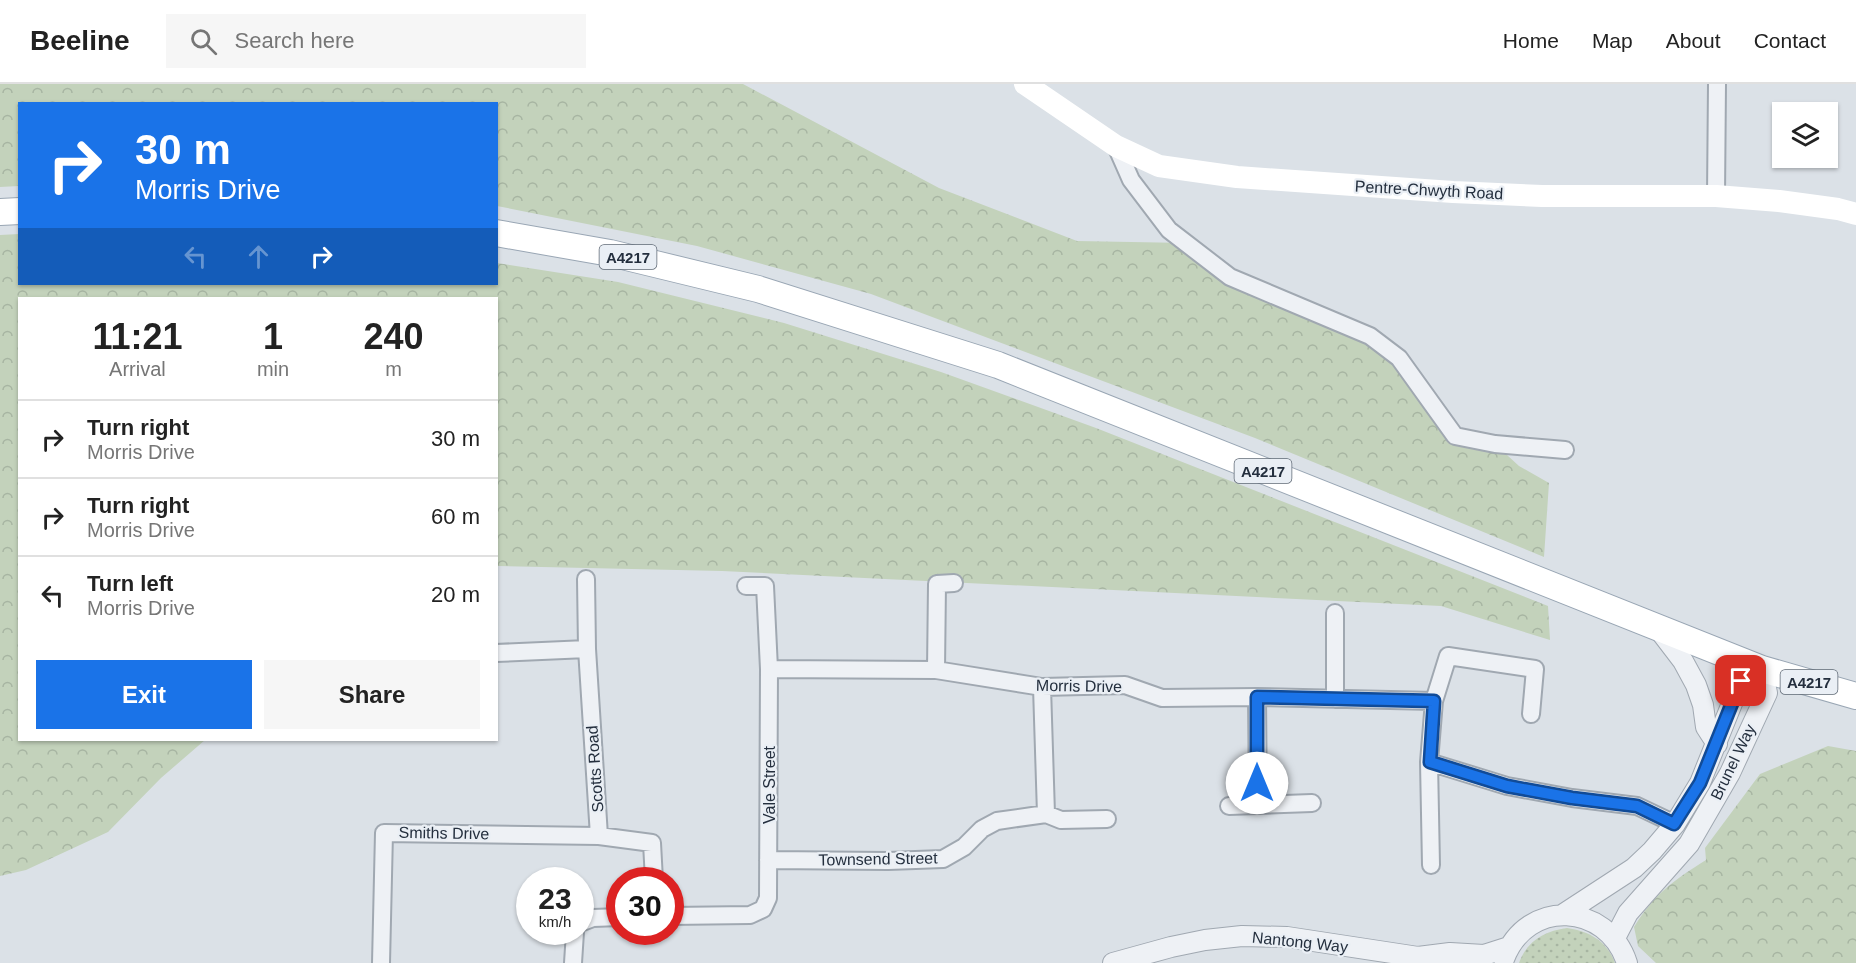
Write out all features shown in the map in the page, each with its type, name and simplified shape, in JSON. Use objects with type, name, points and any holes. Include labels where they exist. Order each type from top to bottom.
[{"type":"main road","name":"Pentre-Chwyth Road","points":[[1025,84],[1116,146],[1159,166],[1237,177],[1542,196],[1716,196],[1779,201],[1838,209],[1856,214]]},
{"type":"main road","points":[[0,212],[18,211]]},
{"type":"main road","name":"A4217","points":[[498,233],[610,252],[758,289],[998,364],[1762,669],[1856,696]]},
{"type":"street","points":[[1716,196],[1717,84]]},
{"type":"street","points":[[1116,146],[1131,180],[1169,230],[1230,277],[1370,336],[1399,358],[1455,436],[1495,444],[1565,450]]},
{"type":"street","name":"Scotts Road","points":[[586,579],[587,649],[599,836],[652,843],[653,867]]},
{"type":"street","points":[[936,670],[937,585],[954,583]]},
{"type":"street","name":"Vale Street","points":[[684,916],[750,915],[763,909],[768,898],[769,669],[765,586],[746,586]]},
{"type":"street","points":[[1335,614],[1335,699]]},
{"type":"street","points":[[1657,627],[1683,662],[1696,685],[1707,727],[1717,744]]},
{"type":"street","points":[[498,653],[587,649]]},
{"type":"street","points":[[1431,865],[1430,762],[1434,701],[1448,656],[1536,669],[1531,714]]},
{"type":"street","name":"Morris Drive","points":[[769,669],[936,670],[1042,687],[1125,685],[1162,698],[1257,697],[1434,701]]},
{"type":"street","name":"Brunel Way","points":[[1562,915],[1634,868],[1652,851],[1674,824],[1700,783],[1741,681],[1762,669],[1767,693],[1730,773],[1689,844],[1628,913],[1615,938]]},
{"type":"street","points":[[1042,687],[1046,814]]},
{"type":"street","points":[[1257,697],[1257,805]]},
{"type":"street","points":[[1430,762],[1507,786],[1572,798],[1637,806],[1674,824]]},
{"type":"street","points":[[1229,806],[1312,803]]},
{"type":"street","name":"Townsend Street","points":[[768,860],[943,859],[964,847],[982,829],[997,821],[1046,814],[1061,820],[1107,819]]},
{"type":"street","name":"Smiths Drive","points":[[381,963],[384,832],[599,836]]},
{"type":"street","points":[[1506,955],[1523,930],[1541,919],[1562,915],[1581,917],[1599,925],[1615,938],[1627,963]]},
{"type":"street","name":"Nantong Way","points":[[1113,963],[1171,947],[1242,936],[1287,937],[1425,960],[1450,953],[1506,955]]},
{"type":"street","points":[[573,963],[574,945]]},
{"type":"green space","points":[[0,84],[743,84],[939,188],[1077,241],[1186,243],[1230,277],[1370,336],[1455,436],[1495,444],[1519,466],[1549,483],[1544,557],[1255,438],[871,294],[697,246],[498,206],[498,102],[18,102],[18,186],[0,187]]},
{"type":"green space","points":[[18,234],[18,285],[498,285],[498,263],[618,282],[784,323],[941,372],[1096,428],[1548,606],[1550,640],[1441,606],[722,571],[498,566],[498,297],[18,297],[18,741],[204,741],[161,778],[108,832],[26,870],[0,876],[0,235]]},
{"type":"green space","points":[[1828,746],[1856,751],[1856,963],[1656,963],[1638,946],[1634,927],[1649,905],[1674,881],[1706,860],[1705,848],[1760,774]]},
{"type":"green space","points":[[1567,928],[1596,938],[1612,955],[1615,963],[1519,963],[1522,955],[1537,938]]},
{"type":"route","points":[[1257,783],[1257,697],[1434,701],[1430,762],[1507,786],[1572,798],[1637,806],[1674,824],[1700,783],[1741,681]]}]
